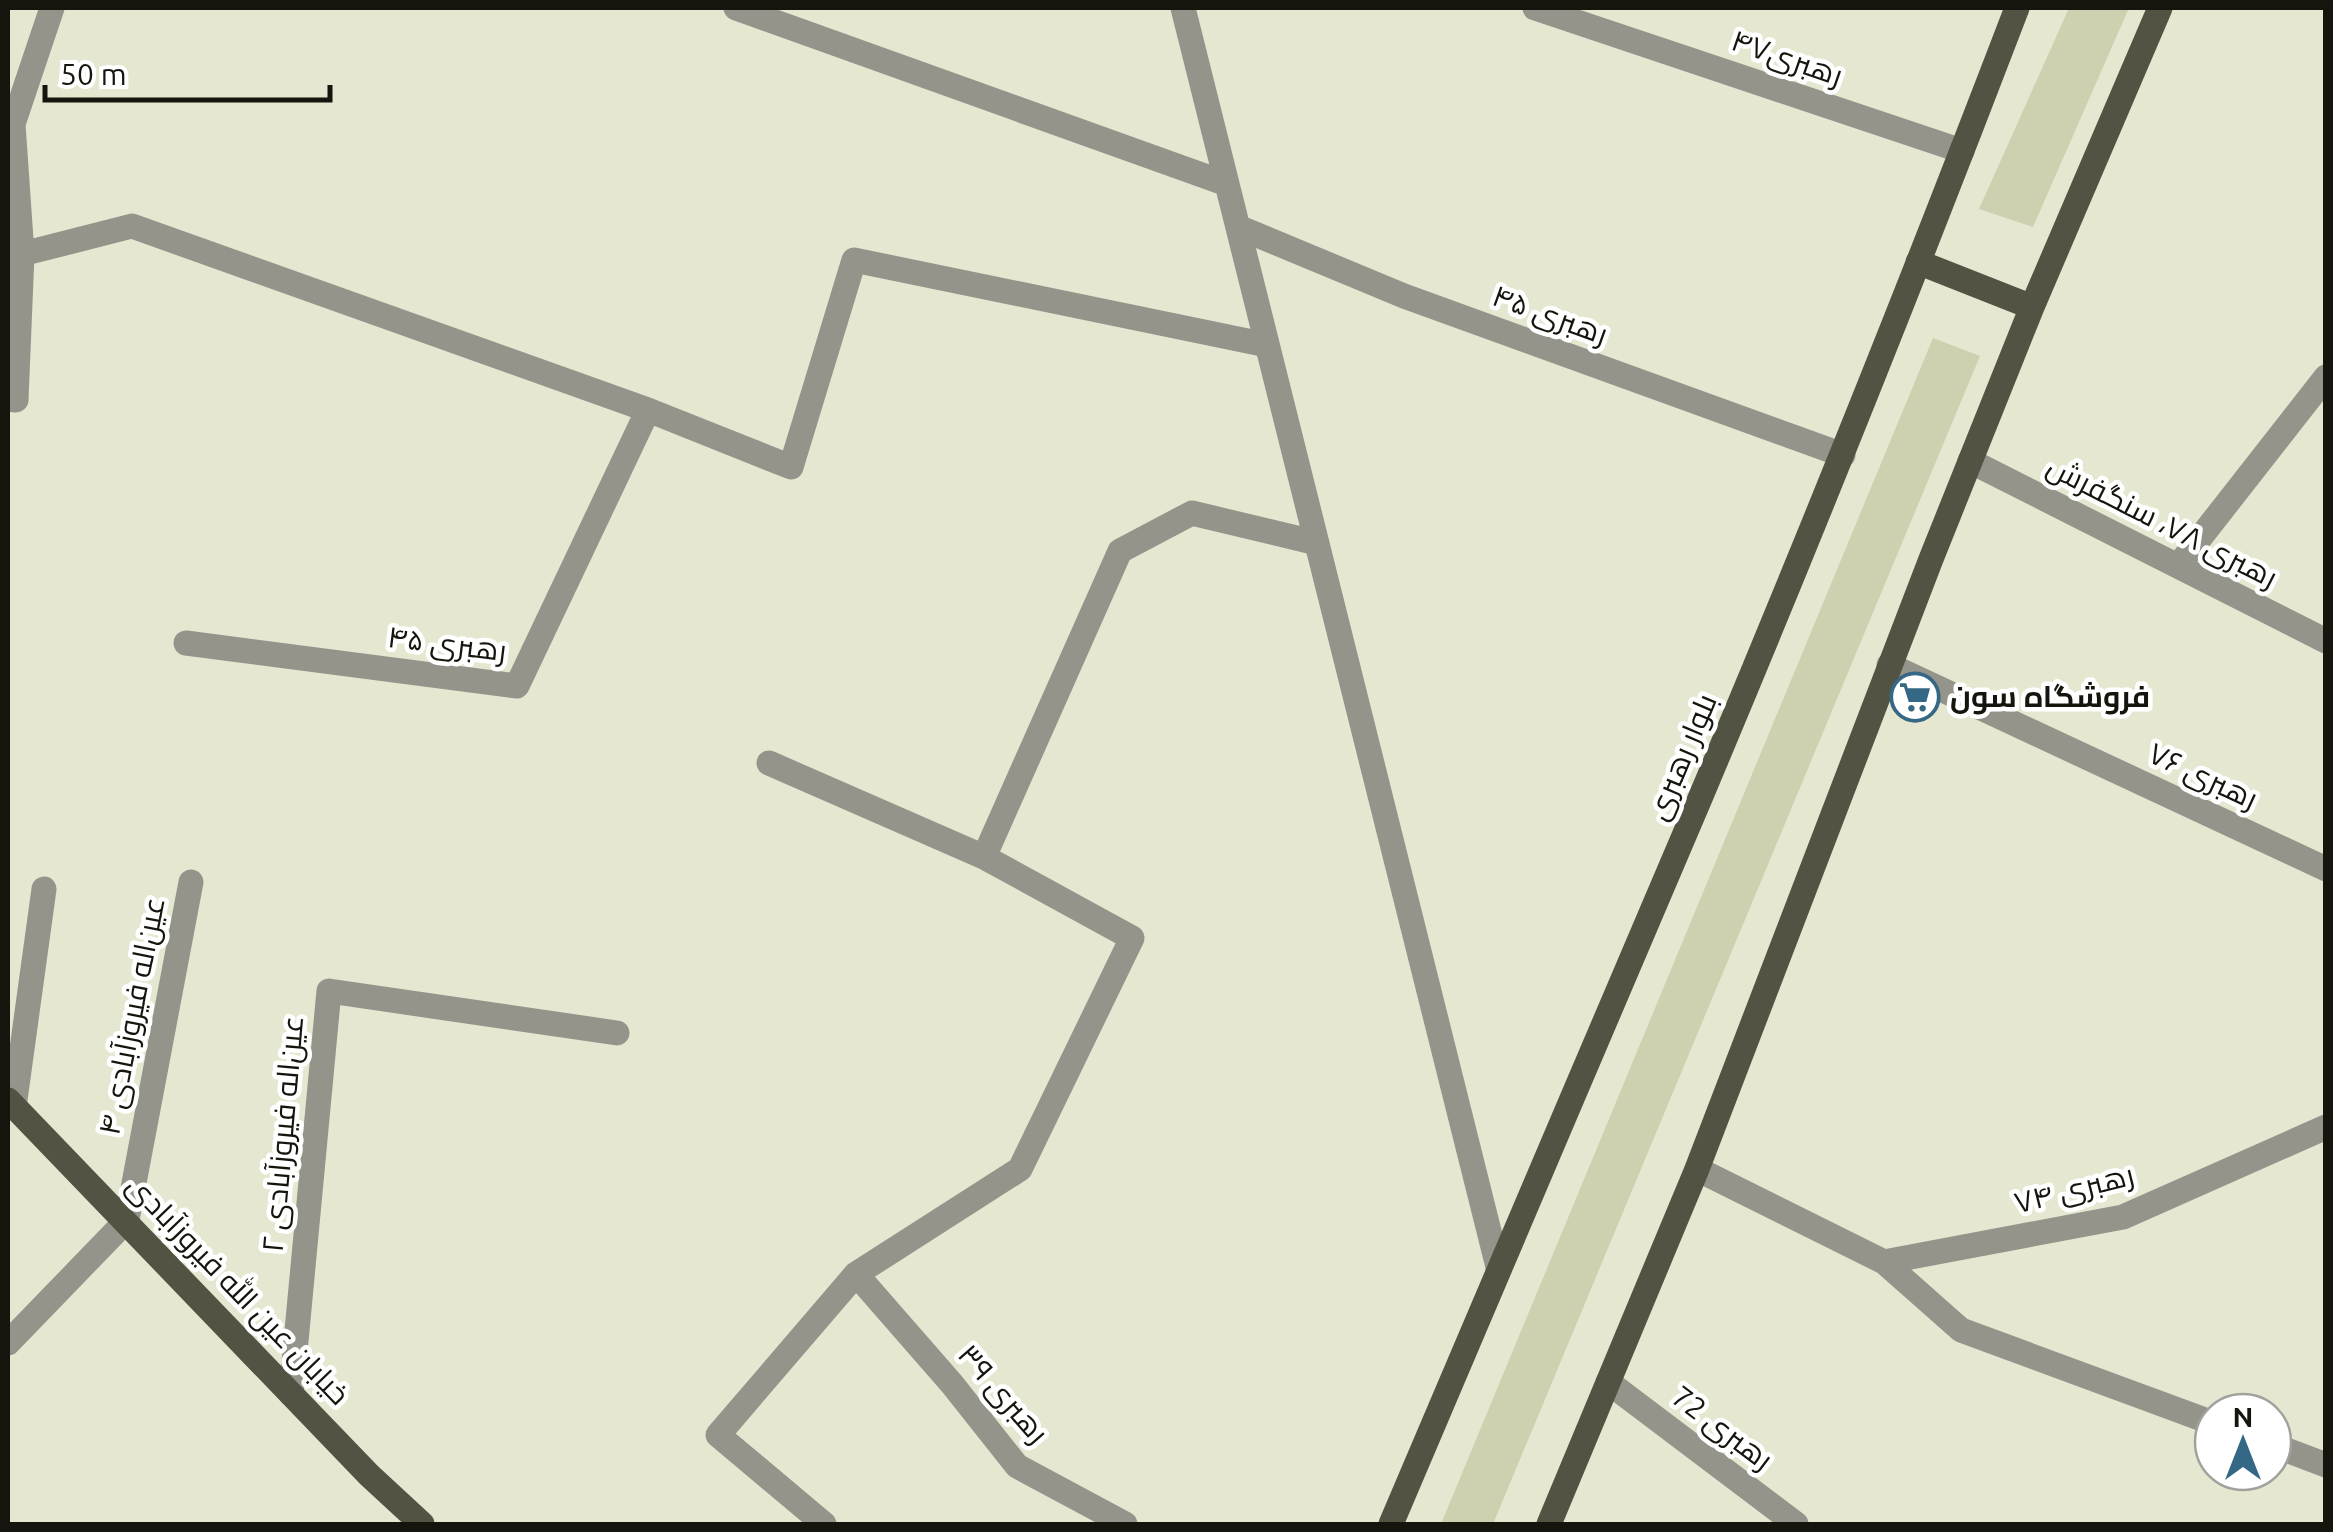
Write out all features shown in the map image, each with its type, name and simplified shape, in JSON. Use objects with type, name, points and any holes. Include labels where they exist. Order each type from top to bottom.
[{"type":"main road","name":"بلوار رهبری","points":[[1391,1524],[1701,797],[1842,455],[2017,8]]},
{"type":"main road","points":[[1549,1524],[1697,1169],[2032,307],[2160,8]]},
{"type":"main road","points":[[1918,262],[2032,307]]},
{"type":"main road","name":"خیابان عین الله فیروزآبادی","points":[[11,1103],[422,1524]]},
{"type":"street","points":[[8,398],[16,400],[13,124],[52,8]]},
{"type":"street","points":[[736,8],[1227,184]]},
{"type":"street","points":[[1183,8],[1498,1267]]},
{"type":"street","name":"۴۷رهبری","points":[[1535,8],[1962,151]]},
{"type":"street","points":[[15,252],[132,226],[648,410],[791,467],[854,260],[1267,345]]},
{"type":"street","name":"رهبری ۴۵","points":[[1238,227],[1422,302],[1842,455]]},
{"type":"street","points":[[2178,566],[2326,377]]},
{"type":"street","name":"رهبری ۴۵","points":[[186,643],[516,686],[648,410]]},
{"type":"street","name":"رهبری ۷۸، سنگفرش","points":[[1970,462],[2326,640]]},
{"type":"street","points":[[984,857],[1120,551],[1192,512],[1317,543]]},
{"type":"street","name":"رهبری ۷۶","points":[[1890,665],[2326,869]]},
{"type":"street","points":[[769,762],[984,857],[1132,938],[1020,1169],[856,1274],[718,1436],[824,1524]]},
{"type":"street","name":"عین‌اله فیروزآبادی ۴","points":[[127,1220],[190,882]]},
{"type":"street","points":[[11,1103],[44,889]]},
{"type":"street","name":"عین‌اله فیروزآبادی ۲","points":[[292,1394],[329,991],[618,1033]]},
{"type":"street","name":"رهبری ۷۴","points":[[1884,1262],[2124,1217],[2326,1127]]},
{"type":"street","points":[[1697,1169],[1884,1262],[1961,1330],[2193,1416]]},
{"type":"street","points":[[8,1343],[127,1220]]},
{"type":"street","name":"رهبری ۳۹","points":[[856,1274],[952,1384],[1016,1466],[1125,1524]]},
{"type":"street","name":"رهبری 72","points":[[1608,1382],[1796,1524]]},
{"type":"street","points":[[2293,1453],[2326,1465]]},
{"type":"green space","points":[[2069,8],[2129,8],[2033,227],[1979,209]]},
{"type":"green space","points":[[1933,338],[1980,356],[1493,1524],[1441,1524]]},
{"type":"place","name":"فروشگاه سون","points":[[1915,697]]}]
